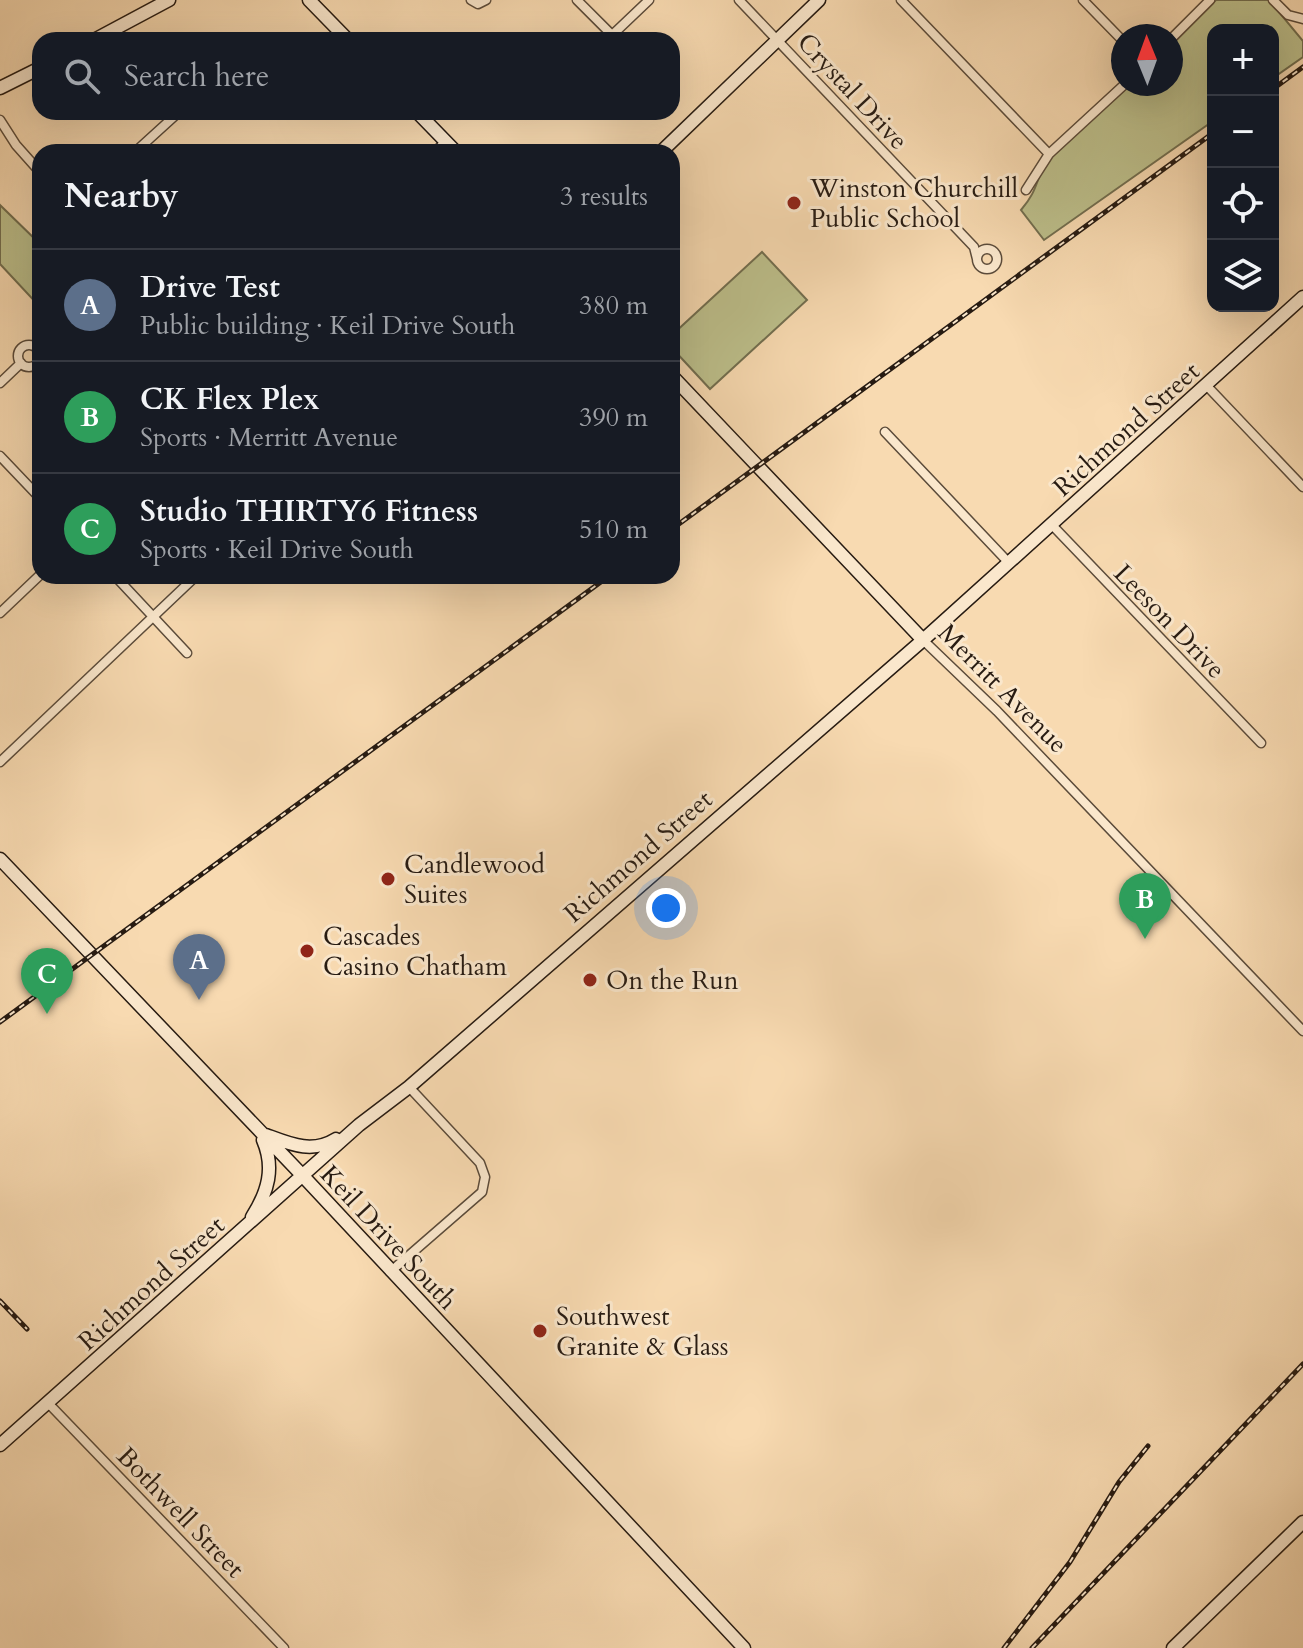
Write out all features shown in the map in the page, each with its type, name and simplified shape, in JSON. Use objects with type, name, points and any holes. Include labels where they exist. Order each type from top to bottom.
[{"type":"main road","points":[[109,32],[169,0]]},
{"type":"main road","points":[[309,0],[340,32]]},
{"type":"main road","points":[[669,144],[819,0]]},
{"type":"main road","points":[[0,88],[32,72]]},
{"type":"main road","points":[[425,120],[449,144]]},
{"type":"main road","name":"Richmond Street","points":[[0,1445],[359,1125],[409,1087],[923,640],[1303,297]]},
{"type":"main road","name":"Merritt Avenue","points":[[680,384],[923,640]]},
{"type":"main road","name":"Keil Drive South","points":[[0,859],[302,1175],[744,1648]]},
{"type":"main road","points":[[260,1133],[305,1148],[327,1145],[359,1125]]},
{"type":"main road","points":[[244,1230],[269,1181],[269,1155],[260,1133]]},
{"type":"main road","points":[[1173,1648],[1303,1522]]},
{"type":"street","points":[[471,0],[478,4],[486,0]]},
{"type":"street","points":[[577,0],[604,32]]},
{"type":"street","points":[[615,32],[649,0]]},
{"type":"street","name":"Crystal Drive","points":[[739,0],[972,245],[977,259]]},
{"type":"street","points":[[901,0],[1049,154]]},
{"type":"street","points":[[1083,0],[1111,29]]},
{"type":"street","points":[[1183,27],[1210,0]]},
{"type":"street","points":[[1273,0],[1288,15],[1302,19]]},
{"type":"street","points":[[1026,190],[1049,154],[1112,96]]},
{"type":"street","points":[[0,120],[32,163]]},
{"type":"street","points":[[144,144],[170,120]]},
{"type":"street","points":[[443,144],[446,141]]},
{"type":"street","name":"Crystal Drive","points":[[972,245],[987,250]]},
{"type":"street","points":[[987,250],[997,257],[994,267],[982,268],[977,259],[980,252],[987,250]]},
{"type":"street","points":[[0,383],[21,363]]},
{"type":"street","points":[[1207,386],[1303,487]]},
{"type":"street","points":[[885,432],[1009,563]]},
{"type":"street","points":[[2,461],[32,490]]},
{"type":"street","name":"Leeson Drive","points":[[1052,525],[1261,743]]},
{"type":"street","points":[[0,613],[32,583]]},
{"type":"street","points":[[123,584],[187,653]]},
{"type":"street","points":[[0,762],[188,584]]},
{"type":"street","name":"Merritt Avenue","points":[[923,640],[997,711],[1303,1031]]},
{"type":"street","points":[[390,1272],[482,1192],[485,1177],[480,1163],[409,1087]]},
{"type":"street","name":"Bothwell Street","points":[[49,1404],[284,1648]]},
{"type":"green space","points":[[1216,0],[1269,0],[1303,41],[1303,57],[1279,74],[1279,24],[1207,24],[1207,125],[1044,240],[1021,210],[1048,159],[1115,96],[1183,96],[1183,32]]},
{"type":"green space","points":[[0,205],[32,236],[32,298],[0,264]]},
{"type":"green space","points":[[762,252],[807,300],[710,389],[680,357],[680,328]]},
{"type":"railway","points":[[1279,85],[1303,67]]},
{"type":"railway","points":[[680,523],[1207,137]]},
{"type":"railway","points":[[0,1022],[598,584]]},
{"type":"railway","points":[[0,1301],[27,1329]]},
{"type":"railway","points":[[1032,1648],[1303,1364]]},
{"type":"railway","points":[[1004,1648],[1070,1562],[1119,1482],[1148,1446]]},
{"type":"place","name":"Winston Churchill Public School","points":[[794,203]]},
{"type":"place","name":"Candlewood Suites","points":[[388,879]]},
{"type":"place","name":"CK Flex Plex","points":[[1145,939]]},
{"type":"place","name":"Cascades Casino Chatham","points":[[307,951]]},
{"type":"place","name":"On the Run","points":[[590,980]]},
{"type":"place","name":"Drive Test","points":[[199,1000]]},
{"type":"place","name":"Studio THIRTY6 Fitness","points":[[47,1014]]},
{"type":"place","name":"Southwest Granite & Glass","points":[[540,1331]]}]
